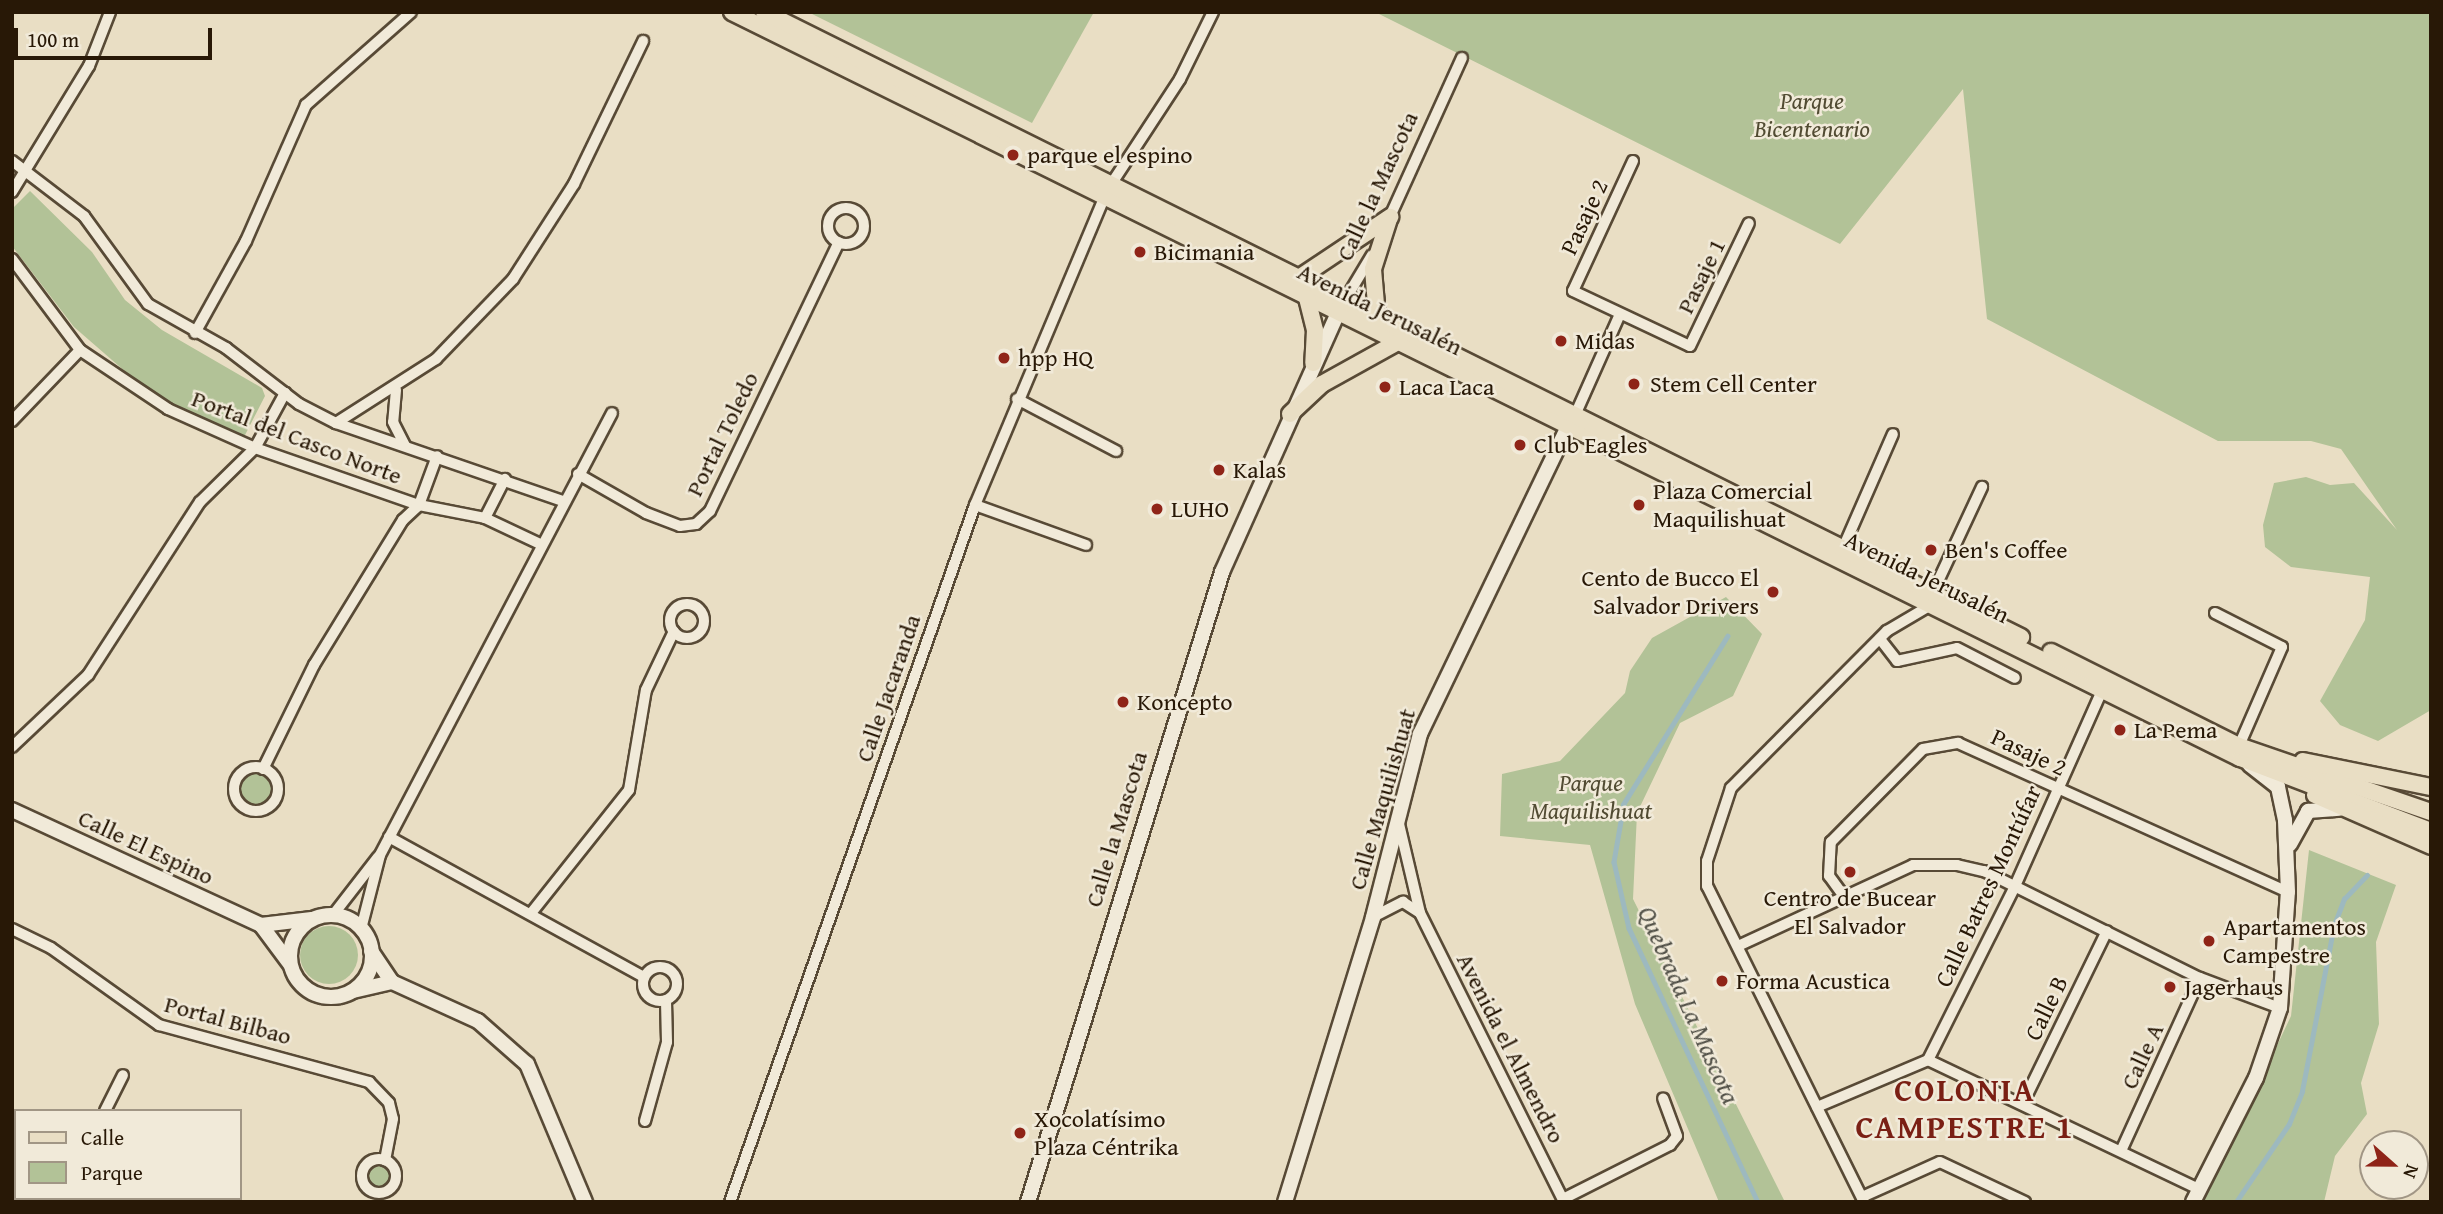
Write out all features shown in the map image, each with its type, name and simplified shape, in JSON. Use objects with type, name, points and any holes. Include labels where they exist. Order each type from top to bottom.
[{"type":"main road","name":"Avenida Jerusalén","points":[[732,12],[1299,278],[1396,343],[1572,420],[1844,546],[1932,598],[2102,691],[2431,831]]},
{"type":"main road","name":"Avenida Jerusalén","points":[[764,12],[1109,190],[1307,298],[1377,316],[1572,420],[2240,752],[2265,756],[2431,812]]},
{"type":"main road","points":[[1299,278],[1390,217]]},
{"type":"main road","points":[[1377,316],[1373,269],[1390,217]]},
{"type":"main road","points":[[1307,298],[1315,330],[1313,363]]},
{"type":"main road","points":[[1290,414],[1322,384],[1396,343]]},
{"type":"main road","points":[[2240,752],[2351,812],[2431,846]]},
{"type":"main road","points":[[2265,756],[2387,773],[2431,787]]},
{"type":"street","points":[[12,192],[29,173],[89,66],[110,12]]},
{"type":"street","points":[[195,332],[246,241],[306,105],[411,12]]},
{"type":"street","name":"Calle Jacaranda","points":[[730,1202],[975,505],[1017,399],[1109,190],[1180,79],[1213,12]]},
{"type":"street","points":[[336,423],[396,390],[479,318],[547,232],[643,41]]},
{"type":"street","name":"Calle la Mascota","points":[[1028,1202],[1199,640],[1313,363],[1390,217],[1462,58]]},
{"type":"street","points":[[12,161],[83,216],[148,304],[195,332],[285,393],[336,423],[505,479],[562,501]]},
{"type":"street","name":"Pasaje 2","points":[[1620,314],[1573,291],[1633,161]]},
{"type":"street","name":"Pasaje 1","points":[[1620,314],[1690,346],[1749,223]]},
{"type":"street","name":"Portal Toledo","points":[[578,474],[646,513],[680,526],[696,524],[710,511],[839,242]]},
{"type":"street","name":"Portal del Casco Norte","points":[[12,259],[80,350],[119,382],[255,448],[419,505],[485,518],[540,544]]},
{"type":"street","name":"Calle Maquilishuat","points":[[1284,1202],[1373,917],[1420,734],[1450,663],[1572,420],[1620,314]]},
{"type":"street","points":[[12,421],[80,350]]},
{"type":"street","points":[[396,390],[393,422],[405,446]]},
{"type":"street","points":[[12,747],[88,675],[200,502],[255,448],[285,393]]},
{"type":"street","points":[[1017,399],[1116,451]]},
{"type":"street","points":[[333,915],[380,855],[562,501],[612,413]]},
{"type":"street","points":[[1844,546],[1893,434]]},
{"type":"street","points":[[263,769],[314,665],[403,520],[419,505],[437,456]]},
{"type":"street","points":[[485,518],[505,479]]},
{"type":"street","points":[[1982,488],[1932,598],[1880,639],[1731,788],[1720,810],[1707,886],[1863,1200],[1940,1161],[2025,1202]]},
{"type":"street","points":[[975,505],[1086,545]]},
{"type":"street","points":[[1818,1107],[1928,1060],[2121,1151],[2194,1195],[2256,1078],[2280,1008],[2288,892],[2278,787],[2240,752],[2282,647],[2215,613]]},
{"type":"street","points":[[532,912],[628,790],[646,690],[674,631]]},
{"type":"street","points":[[1880,639],[1896,661],[1957,648],[2015,678]]},
{"type":"street","name":"Calle Batres Montúfar","points":[[1928,1060],[2015,887],[2102,691]]},
{"type":"street","name":"Pasaje 2","points":[[1843,895],[1829,876],[1831,842],[1923,749],[1958,743],[2288,892]]},
{"type":"street","points":[[248,769],[263,769],[274,777],[276,797],[262,811],[247,810],[234,793],[237,778],[248,769]]},
{"type":"street","points":[[2286,856],[2294,828],[2308,811],[2323,806],[2351,812]]},
{"type":"street","name":"Calle El Espino","points":[[12,810],[261,925],[290,964]]},
{"type":"street","name":"Avenida el Almendro","points":[[1399,824],[1420,913],[1564,1200]]},
{"type":"street","points":[[389,837],[532,912],[644,977],[648,998],[666,1000]]},
{"type":"street","points":[[380,855],[361,929],[371,951],[392,982],[478,1021],[527,1064],[585,1202]]},
{"type":"street","points":[[1738,946],[1843,895],[1934,863],[1984,871],[2200,978],[2280,1008]]},
{"type":"street","points":[[1373,917],[1403,902],[1420,913]]},
{"type":"street","points":[[261,925],[333,915],[361,929]]},
{"type":"street","points":[[314,919],[293,940],[290,964],[311,992],[329,997],[392,982]]},
{"type":"street","name":"Portal Bilbao","points":[[12,929],[51,948],[159,1025],[369,1082],[389,1103],[393,1119],[385,1160]]},
{"type":"street","name":"Calle B","points":[[2023,1103],[2107,931]]},
{"type":"street","points":[[352,991],[369,971],[371,951]]},
{"type":"street","points":[[644,977],[658,967],[674,974],[676,990],[666,1000],[667,1042],[645,1121]]},
{"type":"street","name":"Calle A","points":[[2121,1151],[2200,978]]},
{"type":"street","points":[[106,1109],[123,1075]]},
{"type":"street","points":[[1564,1200],[1670,1145],[1677,1136],[1663,1098]]},
{"type":"green space","points":[[808,12],[1094,12],[1032,123]]},
{"type":"green space","name":"Parque Bicentenario","points":[[1375,12],[2431,12],[2431,710],[2378,741],[2340,725],[2320,701],[2365,620],[2370,577],[2291,567],[2265,547],[2263,525],[2274,483],[2306,477],[2330,485],[2354,483],[2397,530],[2341,449],[2311,441],[2218,441],[1987,319],[1963,89],[1840,244]]},
{"type":"green space","points":[[30,191],[92,252],[125,300],[162,330],[262,388],[265,396],[244,437],[150,393],[74,327],[12,246],[12,209]]},
{"type":"green space","name":"Parque Maquilishuat","points":[[1726,597],[1762,634],[1733,696],[1680,723],[1637,813],[1633,899],[1785,1202],[1719,1202],[1635,1004],[1590,845],[1500,836],[1502,774],[1560,761],[1625,693],[1630,671],[1652,638]]},
{"type":"green space","points":[[255,774],[266,779],[271,790],[266,801],[255,806],[244,801],[239,790],[244,779]]},
{"type":"green space","points":[[2309,850],[2396,885],[2376,942],[2379,1024],[2361,1083],[2367,1114],[2335,1156],[2324,1202],[2203,1202],[2291,1016]]},
{"type":"green space","points":[[323,926],[335,926],[350,934],[358,949],[358,961],[350,976],[335,984],[323,984],[308,976],[300,961],[300,949],[308,934]]},
{"type":"green space","points":[[380,1166],[388,1169],[391,1177],[388,1185],[380,1188],[372,1185],[369,1177],[372,1169]]},
{"type":"waterway","name":"Quebrada La Mascota","points":[[1728,636],[1624,804],[1614,862],[1629,928],[1758,1202]]},
{"type":"waterway","points":[[2236,1202],[2289,1124],[2302,1091],[2334,925],[2344,899],[2367,875]]},
{"type":"place","name":"parque el espino","points":[[1013,155]]},
{"type":"place","name":"Bicimania","points":[[1140,252]]},
{"type":"place","name":"Midas","points":[[1561,341]]},
{"type":"place","name":"hpp HQ","points":[[1004,358]]},
{"type":"place","name":"Stem Cell Center","points":[[1634,384]]},
{"type":"place","name":"Laca Laca","points":[[1385,387]]},
{"type":"place","name":"Club Eagles","points":[[1520,445]]},
{"type":"place","name":"Kalas","points":[[1219,470]]},
{"type":"place","name":"Plaza Comercial Maquilishuat","points":[[1639,505]]},
{"type":"place","name":"LUHO","points":[[1157,509]]},
{"type":"place","name":"Ben's Coffee","points":[[1931,550]]},
{"type":"place","name":"Cento de Bucco El Salvador Drivers","points":[[1773,592]]},
{"type":"place","name":"Koncepto","points":[[1123,702]]},
{"type":"place","name":"La Pema","points":[[2120,730]]},
{"type":"place","name":"Centro de Bucear El Salvador","points":[[1850,872]]},
{"type":"place","name":"Apartamentos Campestre","points":[[2209,941]]},
{"type":"place","name":"Forma Acustica","points":[[1722,981]]},
{"type":"place","name":"Jagerhaus","points":[[2170,987]]},
{"type":"place","name":"Xocolatísimo Plaza Céntrika","points":[[1020,1133]]},
{"type":"district","name":"COLONIA CAMPESTRE 1","points":[[1965,1110]]}]
